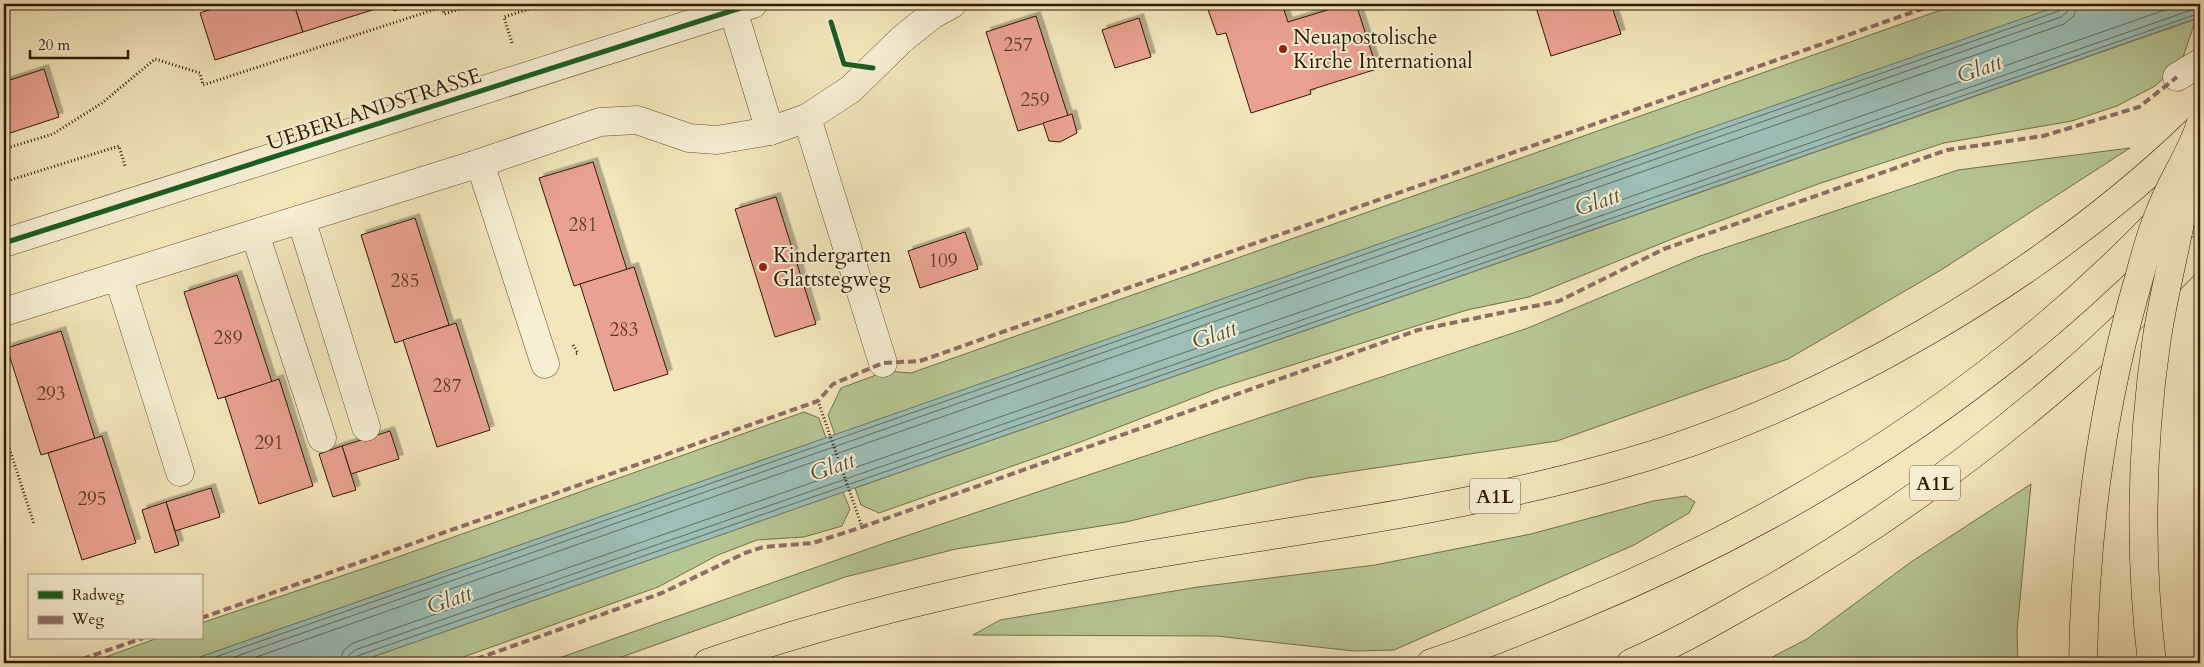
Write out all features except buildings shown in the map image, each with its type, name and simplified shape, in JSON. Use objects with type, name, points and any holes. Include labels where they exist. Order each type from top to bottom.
[{"type":"highway","name":"A1L","points":[[708,663],[796,635],[966,590],[1126,559],[1358,523],[1460,504],[1612,467],[1698,439],[1747,420],[1838,378],[1946,320],[2008,280],[2104,212],[2197,135]]},
{"type":"highway","points":[[2083,663],[2087,557],[2094,489],[2116,369],[2131,308],[2160,212],[2197,135]]},
{"type":"highway","points":[[2152,663],[2144,556],[2148,411],[2157,336],[2170,267],[2183,215],[2197,135]]},
{"type":"highway","name":"A1L","points":[[1431,663],[1524,629],[1622,589],[1755,524],[1850,470],[1934,414],[2042,328],[2129,252],[2200,176]]},
{"type":"highway","name":"A1L","points":[[1631,663],[1713,622],[1789,580],[1936,483],[2006,429],[2071,374],[2141,309],[2200,249]]},
{"type":"street","points":[[4,312],[480,163],[600,122],[637,120],[689,138],[717,140],[770,131],[806,118],[851,89],[901,40],[932,15],[952,4]]},
{"type":"street","points":[[743,7],[770,131]]},
{"type":"street","name":"UEBERLANDSTRASSE","points":[[4,243],[743,7]]},
{"type":"street","points":[[2177,77],[2200,63]]},
{"type":"street","points":[[806,118],[883,363]]},
{"type":"street","points":[[480,163],[544,364]]},
{"type":"street","points":[[301,219],[366,427]]},
{"type":"street","points":[[255,234],[322,438]]},
{"type":"street","points":[[118,276],[180,472]]},
{"type":"path","points":[[4,149],[54,134],[102,104],[155,59],[200,73],[204,85],[442,7],[444,14],[475,4]]},
{"type":"path","points":[[512,43],[504,17],[545,4]]},
{"type":"path","points":[[4,182],[119,146],[125,166]]},
{"type":"path","points":[[818,401],[862,527]]},
{"type":"path","points":[[4,432],[34,524]]},
{"type":"green space","points":[[1958,4],[2065,4],[835,435],[828,415],[841,388],[887,371],[911,373]]},
{"type":"green space","points":[[2196,19],[2181,63],[2155,86],[2117,106],[2072,121],[1944,143],[1818,184],[1677,237],[1529,297],[1467,310],[1219,388],[1078,443],[879,513],[861,505],[855,488]]},
{"type":"green space","points":[[2130,148],[1941,270],[1788,359],[1557,441],[1308,478],[1126,522],[956,549],[845,577],[605,663],[545,663],[882,544],[1528,328],[1697,257],[1958,170]]},
{"type":"green space","points":[[804,412],[819,418],[826,438],[183,663],[89,663],[152,640],[202,640],[202,623],[392,559]]},
{"type":"green space","points":[[2031,484],[2017,631],[2018,663],[1761,663],[1807,639],[1911,562]]},
{"type":"green space","points":[[843,492],[850,509],[842,526],[804,537],[757,540],[718,555],[658,587],[447,663],[355,663]]},
{"type":"green space","points":[[1686,496],[1695,502],[1689,513],[1634,545],[1394,650],[1354,651],[1216,636],[973,635],[1000,620],[1198,587],[1375,565],[1531,534],[1653,501]]},
{"type":"water","name":"Glatt","points":[[2064,4],[2200,4],[2200,17],[355,663],[183,663]]},
{"type":"marked path","points":[[202,618],[818,401],[833,384],[883,363],[920,361],[1936,4]]},
{"type":"marked path","points":[[465,663],[662,593],[745,553],[763,547],[813,543],[862,527],[1418,330],[1559,301],[1664,249],[1947,150],[2043,136],[2139,107],[2177,77]]},
{"type":"marked path","points":[[71,663],[137,640]]},
{"type":"cycle path","points":[[4,243],[753,4]]},
{"type":"cycle path","points":[[831,22],[844,64],[873,68]]},
{"type":"place","name":"Neuapostolische Kirche International","points":[[1283,49]]},
{"type":"place","name":"Kindergarten Glattstegweg","points":[[763,267]]}]
